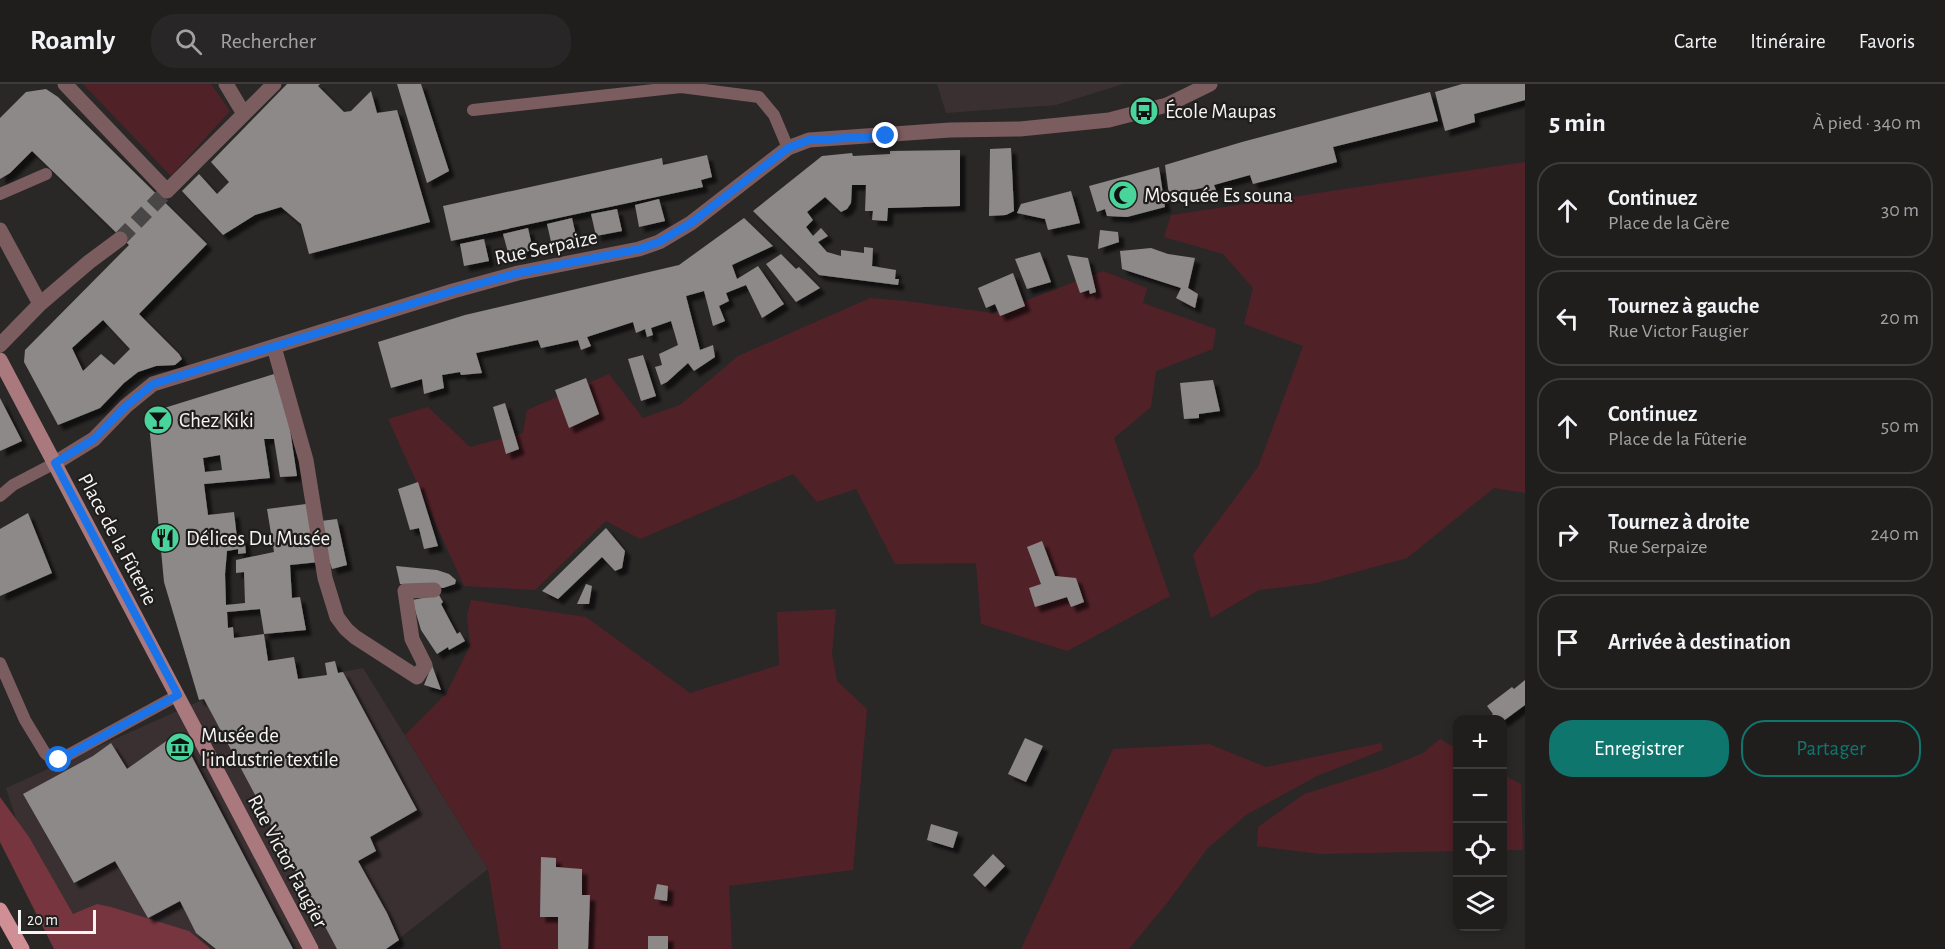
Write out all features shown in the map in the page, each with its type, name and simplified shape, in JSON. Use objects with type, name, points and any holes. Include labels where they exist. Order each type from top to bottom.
[{"type":"main road","name":"Place de la Fûterie","points":[[0,360],[144,634]]},
{"type":"main road","name":"Rue Victor Faugier","points":[[144,634],[310,949]]},
{"type":"main road","points":[[0,910],[22,949]]},
{"type":"main road","points":[[0,916],[12,949]]},
{"type":"street","points":[[65,84],[166,191],[274,84]]},
{"type":"street","points":[[226,84],[244,114]]},
{"type":"street","name":"Rue Serpaize","points":[[55,463],[94,439],[126,406],[153,384],[485,282],[518,273],[639,249],[659,242],[691,223],[788,148],[809,140],[950,130],[1020,129],[1110,120],[1167,105],[1210,84]]},
{"type":"street","points":[[0,230],[40,304]]},
{"type":"street","points":[[0,345],[40,304],[120,239]]},
{"type":"street","points":[[274,347],[306,460],[325,578],[337,617],[355,637],[417,677],[426,666],[412,639],[405,591],[434,590]]},
{"type":"lane","points":[[473,110],[677,85],[759,97],[774,115],[788,148]]},
{"type":"lane","points":[[0,194],[46,174]]},
{"type":"lane","points":[[0,496],[13,484],[55,463]]},
{"type":"lane","points":[[0,663],[26,720],[45,753],[52,759],[59,760],[178,695]]},
{"type":"shaded area","points":[[83,84],[211,84],[230,111],[171,176]]},
{"type":"shaded area","points":[[937,84],[1123,84],[1056,105],[946,113]]},
{"type":"shaded area","points":[[1525,162],[1525,493],[1494,488],[1407,558],[1316,583],[1259,590],[1211,618],[1193,555],[1258,467],[1303,346],[1244,324],[1253,288],[1223,254],[1164,237],[1171,215]]},
{"type":"shaded area","points":[[1103,271],[1147,288],[1143,303],[1216,329],[1213,349],[1156,371],[1151,407],[1114,438],[1170,596],[1067,651],[981,624],[976,563],[895,564],[856,489],[817,502],[793,474],[640,539],[606,521],[535,590],[464,586],[388,419],[428,407],[470,447],[523,433],[527,410],[609,374],[643,418],[680,405],[738,356],[870,298],[993,313]]},
{"type":"shaded area","points":[[471,600],[586,617],[690,693],[779,665],[777,612],[836,609],[832,654],[837,681],[867,709],[853,870],[729,886],[732,949],[501,949],[488,869],[405,735],[446,694],[470,646],[467,615]]},
{"type":"shaded area","points":[[363,668],[488,869],[386,949],[58,949],[6,788],[204,699]]},
{"type":"shaded area","points":[[1440,739],[1453,747],[1453,851],[1320,854],[1257,846],[1258,827],[1304,794],[1386,768],[1423,753]]},
{"type":"shaded area","points":[[1381,743],[1383,750],[1317,776],[1246,815],[1207,849],[1129,949],[1021,949],[1113,749],[1209,744],[1266,767]]},
{"type":"shaded area","points":[[1507,777],[1521,784],[1523,850],[1507,850]]},
{"type":"shaded area","points":[[0,797],[29,837],[73,914],[97,904],[111,907],[189,931],[211,949],[54,949],[0,842]]},
{"type":"building","points":[[287,84],[320,84],[318,86],[344,112],[351,111],[371,91],[377,113],[397,110],[430,222],[309,254],[301,224],[281,207],[255,215],[223,235],[182,191],[199,174],[217,194],[229,182],[211,162]]},
{"type":"building","points":[[397,84],[421,84],[449,171],[427,183]]},
{"type":"building","points":[[1462,84],[1525,84],[1525,100],[1474,114],[1475,122],[1445,131],[1435,92]]},
{"type":"building","points":[[46,89],[58,97],[207,244],[139,314],[182,359],[175,365],[156,366],[138,372],[100,408],[58,425],[24,362],[25,350],[129,245],[32,151],[10,173],[0,179],[0,118],[26,92]],"holes":[[[103,320],[130,349],[114,365],[101,354],[83,371],[72,348]]]},
{"type":"building","points":[[1430,92],[1438,121],[1333,147],[1337,162],[1253,184],[1250,175],[1214,185],[1216,190],[1203,192],[1202,188],[1169,195],[1165,165]]},
{"type":"building","points":[[1011,148],[1014,211],[1006,215],[989,216],[990,149]]},
{"type":"building","points":[[960,150],[960,206],[888,208],[887,221],[872,220],[873,211],[865,211],[866,185],[852,185],[851,203],[847,209],[841,212],[825,197],[807,212],[813,220],[806,227],[813,236],[821,228],[828,236],[818,242],[827,252],[841,256],[841,250],[864,253],[864,247],[873,248],[872,266],[896,270],[895,279],[899,279],[898,285],[819,275],[753,211],[822,156],[852,153],[853,156],[890,154],[890,151]]},
{"type":"building","points":[[707,155],[712,177],[701,180],[703,187],[451,241],[443,206],[662,158],[663,165]]},
{"type":"building","points":[[1159,167],[1165,207],[1127,217],[1107,216],[1105,209],[1097,212],[1089,186]]},
{"type":"building","points":[[1071,191],[1080,223],[1048,230],[1045,219],[1017,213],[1021,204]]},
{"type":"building","points":[[659,199],[665,221],[639,227],[635,205]]},
{"type":"building","points":[[617,209],[622,231],[596,236],[591,214]]},
{"type":"building","points":[[572,218],[577,240],[552,246],[547,224]]},
{"type":"building","points":[[744,218],[773,246],[732,265],[737,279],[758,266],[784,304],[762,318],[746,285],[726,293],[729,301],[719,306],[725,321],[713,326],[704,291],[686,296],[700,350],[713,345],[715,357],[694,371],[688,363],[661,385],[655,367],[662,365],[659,354],[678,345],[671,321],[651,328],[653,335],[647,337],[645,329],[636,333],[633,322],[587,337],[591,346],[581,350],[578,340],[541,348],[538,340],[476,353],[482,373],[461,375],[460,372],[442,375],[444,388],[424,394],[422,379],[391,388],[378,342],[465,315],[679,265]]},
{"type":"building","points":[[528,228],[533,250],[509,256],[503,234]]},
{"type":"building","points":[[1100,230],[1118,232],[1119,242],[1098,249]]},
{"type":"building","points":[[484,239],[489,261],[464,266],[460,244]]},
{"type":"building","points":[[1151,248],[1168,254],[1195,258],[1188,288],[1198,294],[1195,308],[1176,298],[1181,288],[1122,269],[1120,251]]},
{"type":"building","points":[[1040,252],[1051,282],[1027,289],[1015,259]]},
{"type":"building","points":[[781,254],[796,269],[799,267],[820,288],[796,302],[766,264]]},
{"type":"building","points":[[1067,255],[1088,258],[1096,292],[1090,294],[1089,290],[1080,293]]},
{"type":"building","points":[[1013,273],[1025,306],[1000,316],[995,304],[986,308],[978,288]]},
{"type":"building","points":[[643,355],[656,396],[641,401],[628,359]]},
{"type":"building","points":[[274,374],[289,423],[297,476],[280,477],[274,439],[264,439],[270,478],[204,484],[208,515],[234,512],[237,538],[244,536],[246,553],[238,554],[238,549],[227,551],[226,605],[245,603],[244,572],[236,573],[236,560],[274,552],[267,509],[306,504],[319,562],[290,565],[292,598],[300,597],[306,630],[264,634],[268,661],[294,657],[298,679],[327,675],[325,663],[335,661],[338,673],[343,672],[417,810],[370,837],[376,851],[358,861],[399,940],[386,949],[337,949],[204,699],[199,700],[164,582],[148,413]],"holes":[[[220,455],[222,470],[205,472],[203,458]],[[260,609],[264,634],[234,638],[233,627],[228,628],[227,612]]]},
{"type":"building","points":[[586,378],[599,414],[569,428],[555,390]]},
{"type":"building","points":[[1213,380],[1220,411],[1199,414],[1199,418],[1184,419],[1180,383]]},
{"type":"building","points":[[0,398],[22,441],[0,451]]},
{"type":"building","points":[[505,403],[519,449],[506,454],[493,407]]},
{"type":"building","points":[[418,482],[438,546],[424,549],[419,528],[410,530],[398,489]]},
{"type":"building","points":[[28,513],[52,573],[0,596],[0,529]]},
{"type":"building","points":[[337,519],[347,565],[332,569],[326,551],[321,521]]},
{"type":"building","points":[[606,528],[625,551],[622,568],[615,571],[602,557],[558,599],[542,591]]},
{"type":"building","points":[[1042,541],[1055,576],[1076,578],[1084,602],[1071,607],[1067,597],[1035,607],[1029,588],[1041,584],[1027,547]]},
{"type":"building","points":[[396,566],[437,570],[449,574],[456,580],[455,584],[443,588],[400,584]]},
{"type":"building","points":[[586,584],[592,586],[589,604],[577,604]]},
{"type":"building","points":[[439,595],[443,602],[441,604],[457,634],[460,632],[465,641],[437,654],[421,630],[412,600]]},
{"type":"building","points":[[432,665],[441,690],[424,685]]},
{"type":"building","points":[[1525,680],[1525,705],[1507,718],[1507,715],[1492,715],[1487,706],[1512,687],[1514,689]]},
{"type":"building","points":[[179,732],[293,949],[216,949],[196,933],[180,901],[148,918],[115,861],[74,883],[23,794],[93,756],[111,743],[127,769]]},
{"type":"building","points":[[1025,738],[1043,746],[1026,782],[1008,774]]},
{"type":"building","points":[[931,824],[958,832],[953,848],[927,840]]},
{"type":"building","points":[[993,854],[1005,866],[985,887],[973,875]]},
{"type":"building","points":[[541,857],[556,858],[556,867],[582,869],[582,895],[590,895],[588,949],[558,949],[558,917],[540,917]]},
{"type":"building","points":[[657,884],[668,886],[667,901],[654,899]]},
{"type":"building","points":[[648,936],[668,936],[668,949],[648,949]]},
{"type":"tunnel","points":[[120,239],[167,191]]},
{"type":"place","name":"École Maupas","points":[[1144,111]]},
{"type":"place","name":"Mosquée Es souna","points":[[1123,195]]},
{"type":"place","name":"Chez Kiki","points":[[158,420]]},
{"type":"place","name":"Délices Du Musée","points":[[165,538]]},
{"type":"place","name":"Musée de l'industrie textile","points":[[180,747]]},
{"type":"route","points":[[59,760],[178,695],[55,463],[94,439],[137,395],[153,384],[453,291],[518,273],[639,249],[659,242],[691,223],[788,148],[809,140],[886,136]]}]
